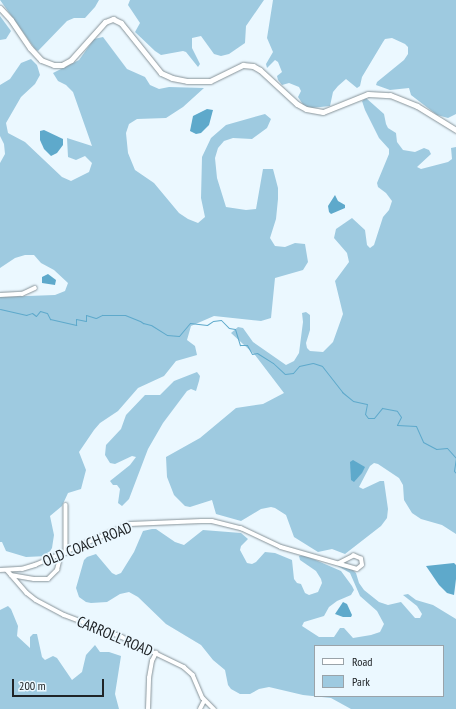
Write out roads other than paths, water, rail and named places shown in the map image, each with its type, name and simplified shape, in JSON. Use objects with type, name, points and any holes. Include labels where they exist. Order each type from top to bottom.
[{"type":"street","points":[[0,8],[11,20],[30,48],[41,60],[54,65],[62,64],[71,60],[105,22],[113,19],[121,23],[161,72],[172,78],[187,81],[210,81],[243,65],[253,66],[260,70],[297,104],[306,110],[322,112],[362,96],[384,95],[417,106],[456,130]]},
{"type":"street","points":[[0,295],[22,294],[35,288]]},
{"type":"street","points":[[66,505],[66,553]]},
{"type":"street","name":"OLD COACH ROAD","points":[[0,570],[22,569],[58,557],[130,524],[201,520],[241,528],[281,547],[357,569],[362,565],[361,559],[354,556],[340,564]]},
{"type":"street","points":[[11,575],[34,579],[48,579],[57,570],[59,562],[58,557]]},
{"type":"street","name":"CARROLL ROAD","points":[[7,570],[27,594],[48,607],[116,634],[190,671],[204,700],[214,709]]},
{"type":"street","points":[[148,709],[149,678],[152,661],[156,653]]},
{"type":"street","points":[[200,709],[204,700]]},
{"type":"waterway","points":[[0,309],[26,315],[32,313],[36,316],[40,311],[47,313],[50,319],[76,325],[76,319],[86,321],[86,315],[96,318],[102,315],[125,315],[151,325],[167,335],[179,336],[190,323],[207,325],[213,321],[221,320],[229,328],[235,329],[240,345],[247,345],[252,354],[257,353],[273,363],[285,374],[293,373],[299,366],[313,363],[322,366],[342,392],[353,401],[367,404],[365,414],[368,418],[374,418],[382,408],[397,411],[401,417],[397,425],[416,426],[423,442],[436,449],[447,448],[456,458],[454,471],[456,473]]}]
